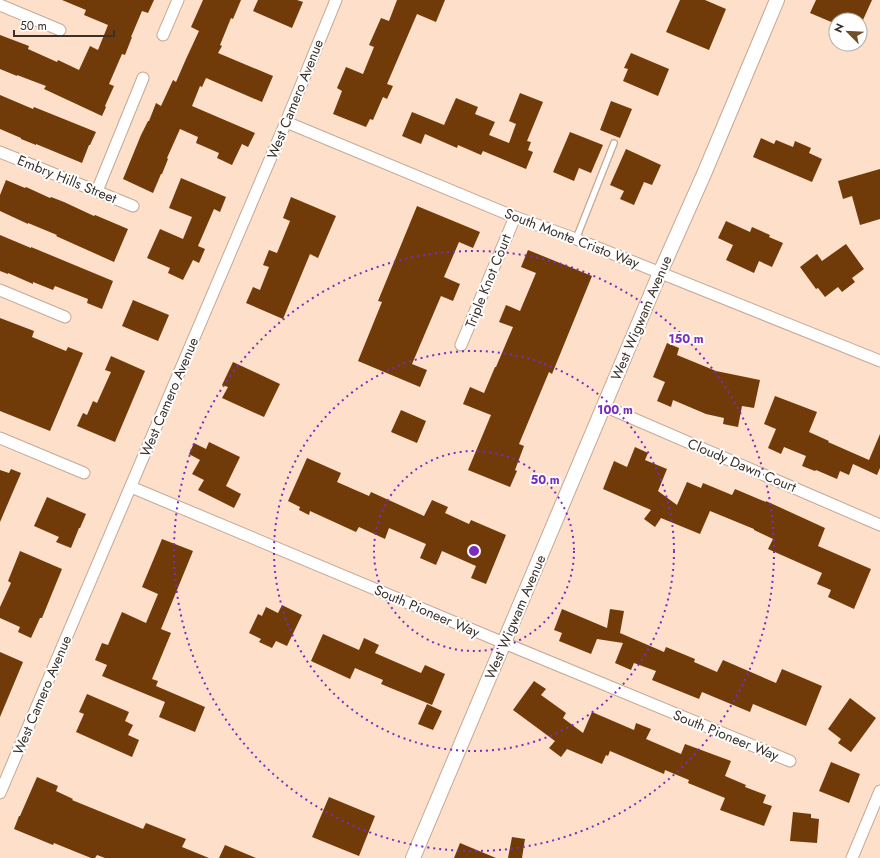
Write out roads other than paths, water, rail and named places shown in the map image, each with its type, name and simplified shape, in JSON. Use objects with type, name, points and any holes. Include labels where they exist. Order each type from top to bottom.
[{"type":"street","points":[[163,35],[178,0]]},
{"type":"street","name":"West Camero Avenue","points":[[0,794],[286,122],[336,0]]},
{"type":"street","name":"West Wigwam Avenue","points":[[413,858],[777,0]]},
{"type":"street","points":[[0,5],[60,30]]},
{"type":"street","points":[[97,191],[144,78]]},
{"type":"street","name":"South Monte Cristo Way","points":[[286,122],[515,217],[576,239],[880,361]]},
{"type":"street","name":"Embry Hills Street","points":[[0,152],[133,206]]},
{"type":"street","name":"Triple Knot Court","points":[[461,345],[515,217]]},
{"type":"street","points":[[0,290],[65,317]]},
{"type":"street","name":"Cloudy Dawn Court","points":[[604,406],[880,525]]},
{"type":"street","points":[[0,438],[84,472]]},
{"type":"street","name":"South Pioneer Way","points":[[131,487],[790,761]]},
{"type":"street","points":[[852,858],[879,795]]},
{"type":"lane","points":[[576,239],[614,143]]}]
